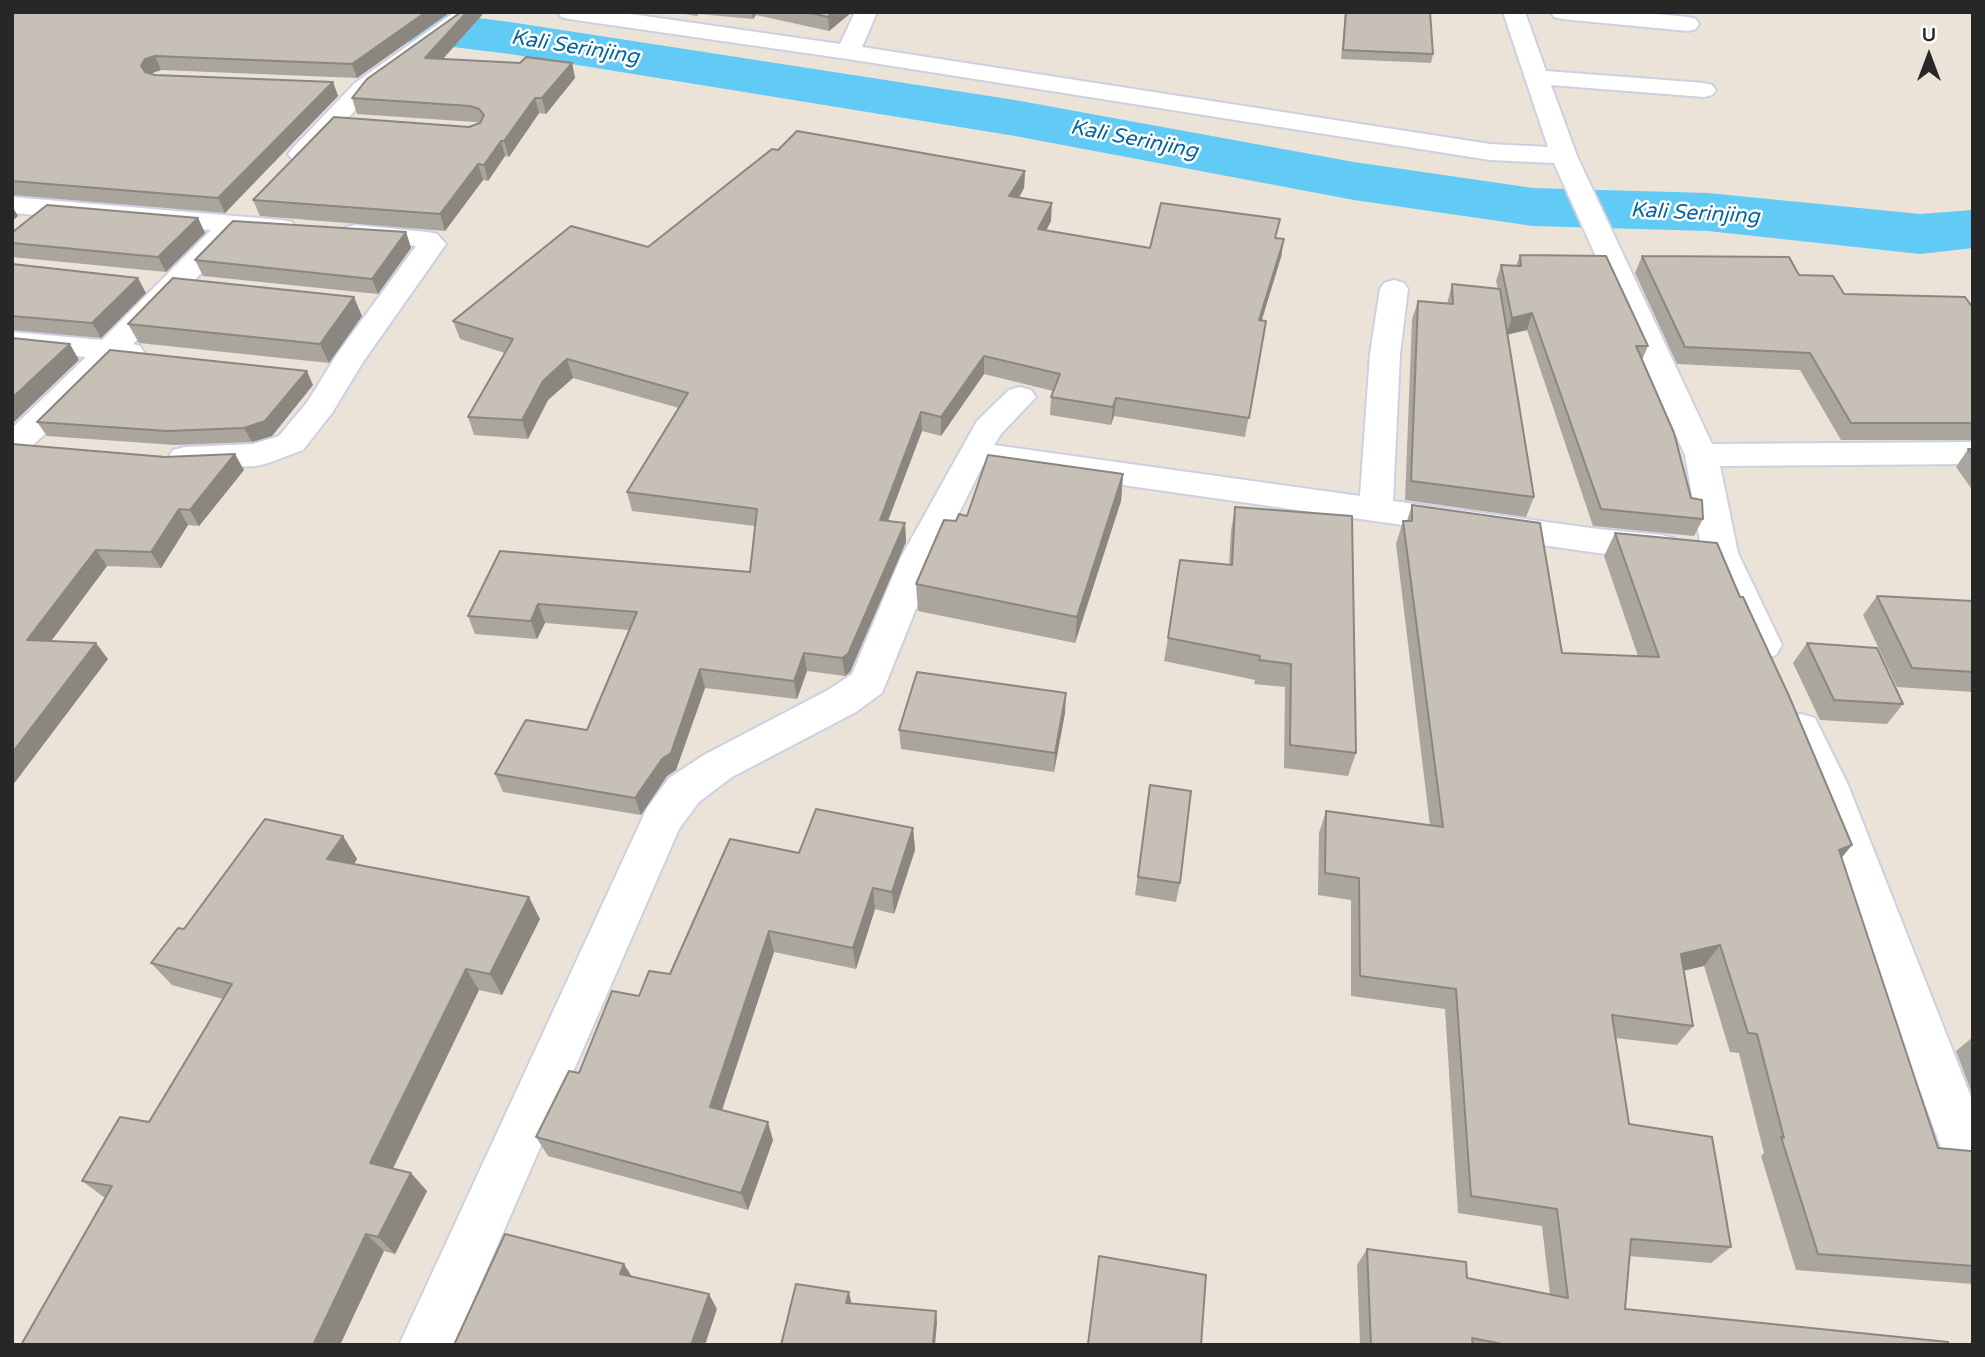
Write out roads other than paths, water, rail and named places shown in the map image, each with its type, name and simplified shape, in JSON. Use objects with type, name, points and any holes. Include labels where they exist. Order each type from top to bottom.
[{"type":"street","points":[[287,169],[346,123],[349,88],[426,44],[470,12]]},
{"type":"street","points":[[569,12],[848,52],[1490,152],[1564,156]]},
{"type":"street","points":[[848,52],[866,12]]},
{"type":"street","points":[[1514,12],[1564,156],[1701,455],[1720,553],[1827,785],[1973,1166]]},
{"type":"street","points":[[1562,12],[1688,24]]},
{"type":"street","points":[[1538,77],[1704,90]]},
{"type":"street","points":[[14,446],[259,197]]},
{"type":"street","points":[[17,218],[48,209],[409,237],[427,240],[432,244],[375,306],[326,374],[321,407],[291,443],[245,457],[162,457]]},
{"type":"street","points":[[134,280],[214,289]]},
{"type":"street","points":[[1376,509],[1385,354],[1394,289]]},
{"type":"street","points":[[12,341],[150,355]]},
{"type":"street","points":[[426,1345],[663,820],[684,790],[719,766],[842,701],[868,683],[918,559],[973,453],[988,428],[1020,397]]},
{"type":"street","points":[[14,446],[55,450]]},
{"type":"street","points":[[973,453],[1598,541],[1720,553]]},
{"type":"street","points":[[1701,455],[1973,453]]},
{"type":"waterway","name":"Kali Serinjing","points":[[298,12],[510,38],[1015,118],[1354,181],[1533,207],[1708,212],[1920,234],[1973,229]]}]
